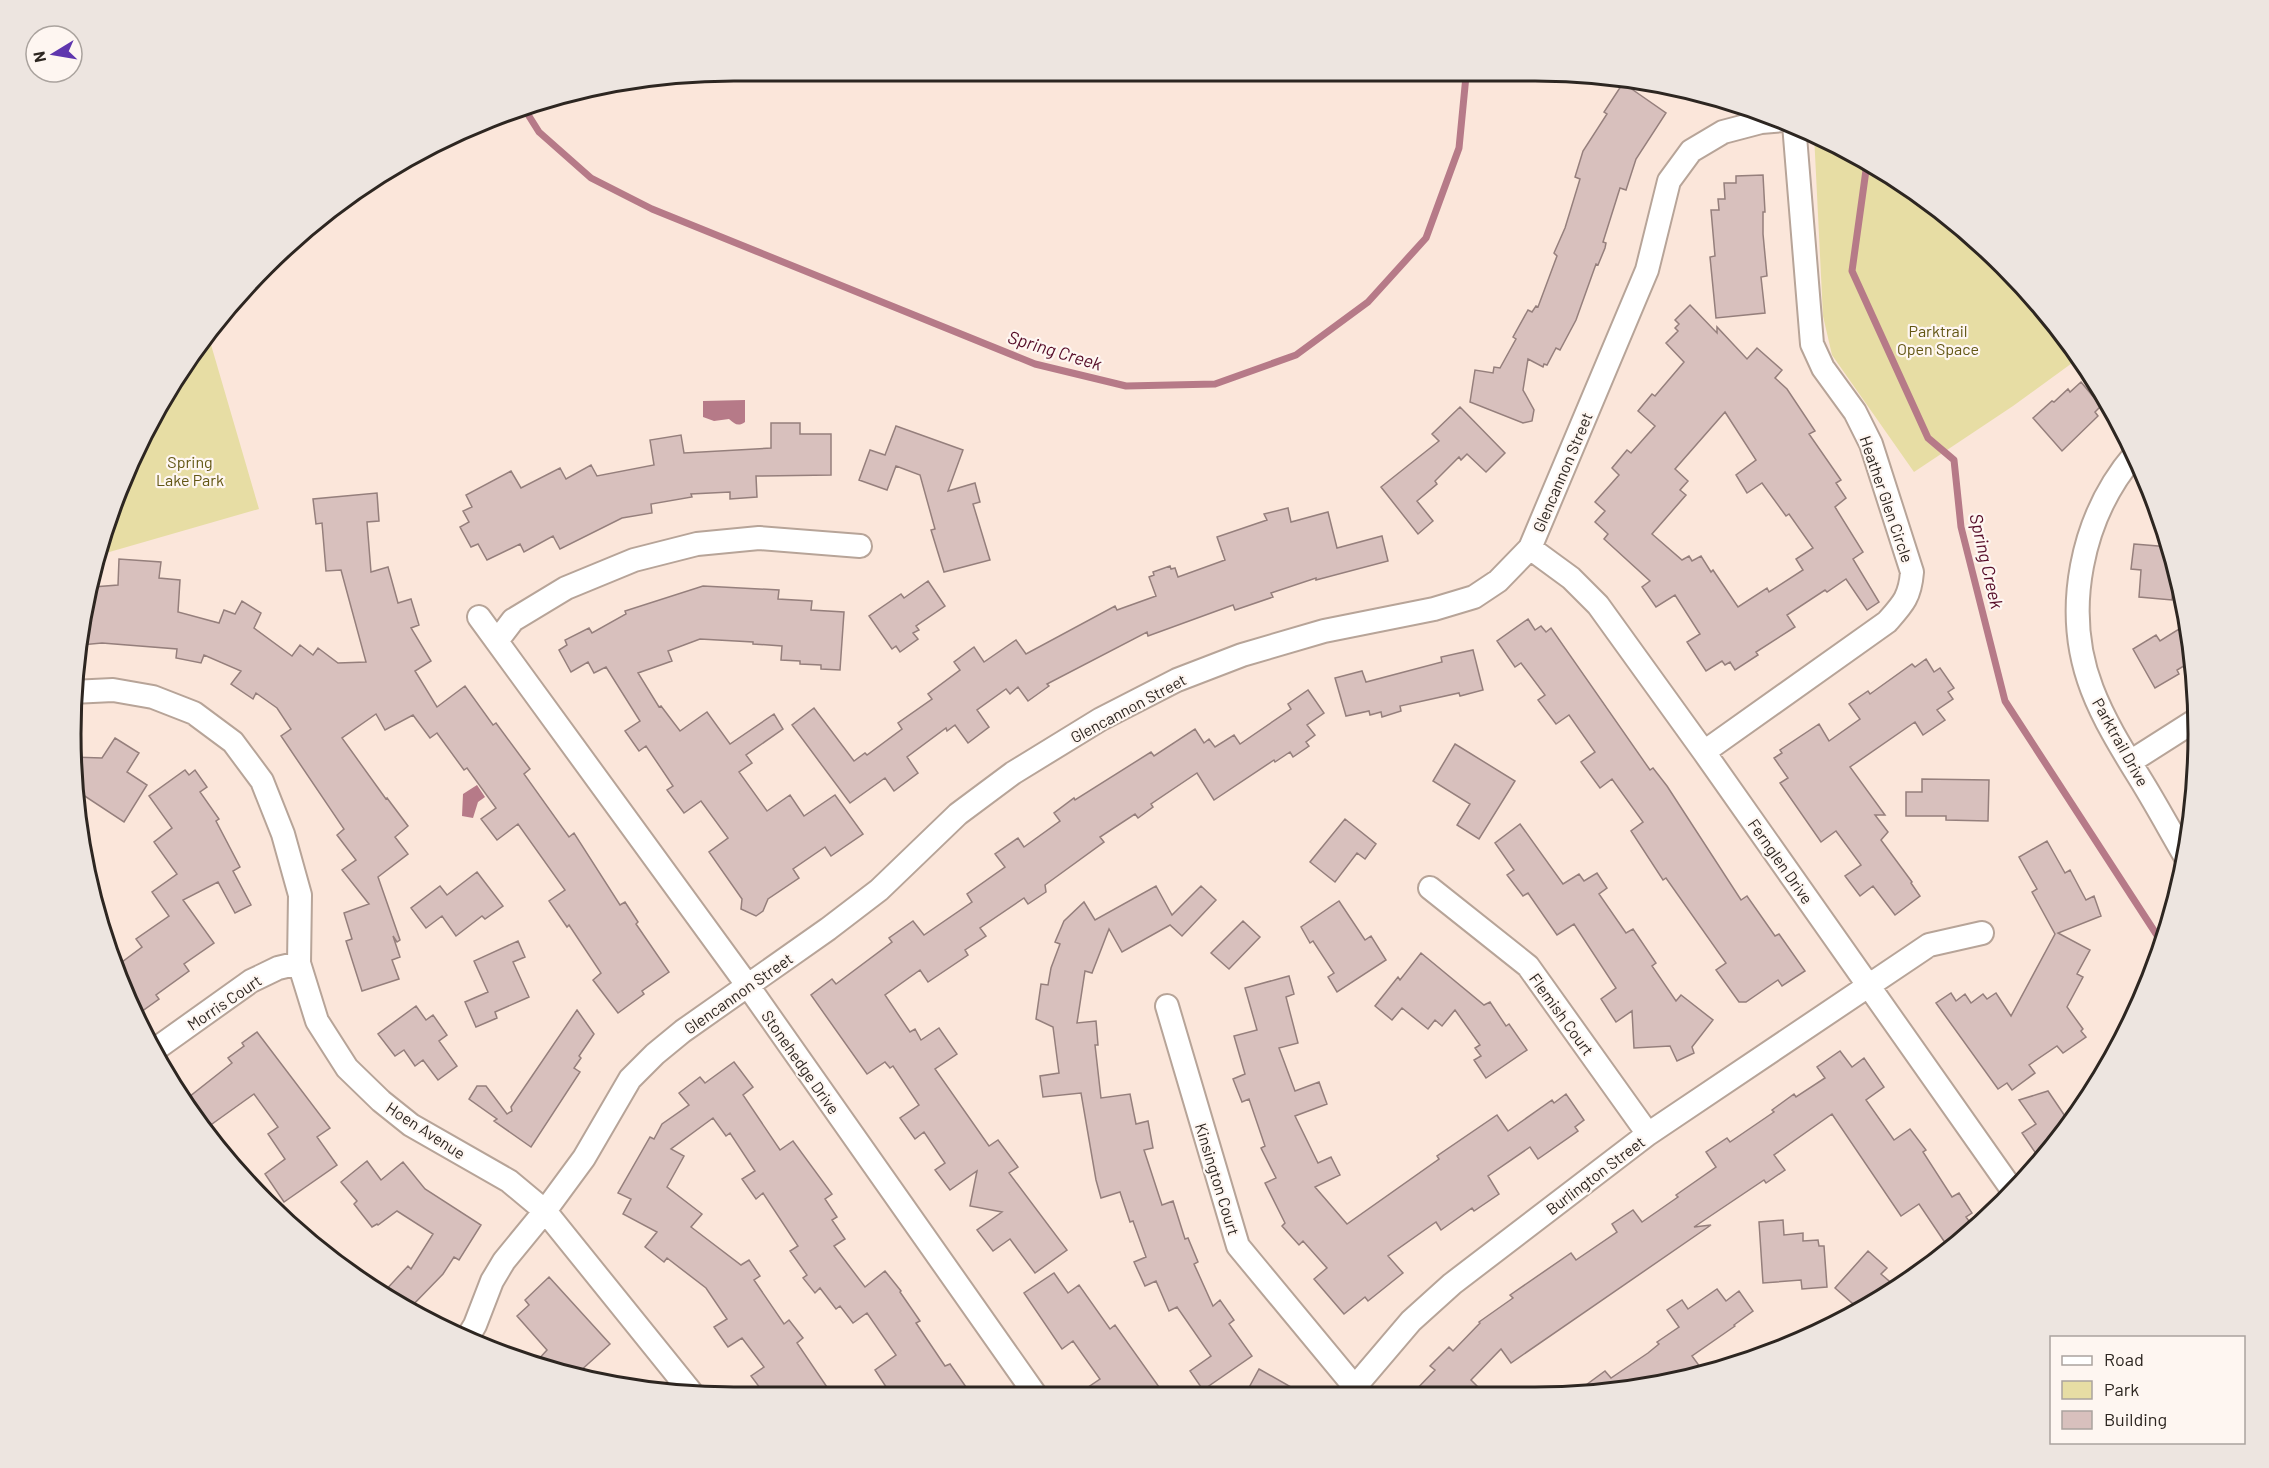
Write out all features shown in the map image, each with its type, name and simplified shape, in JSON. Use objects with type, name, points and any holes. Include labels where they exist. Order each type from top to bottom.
[{"type":"street","name":"Glencannon Street","points":[[471,1332],[492,1281],[504,1261],[584,1158],[630,1079],[683,1031],[879,890],[958,814],[1012,773],[1101,719],[1177,680],[1242,655],[1324,631],[1434,609],[1474,597],[1498,581],[1530,548],[1647,270],[1670,181],[1691,151],[1723,132],[1761,122]]},
{"type":"street","name":"Heather Glen Circle","points":[[1704,753],[1887,622],[1906,600],[1911,587],[1912,572],[1871,444],[1854,412],[1823,368],[1812,344],[1795,135]]},
{"type":"street","name":"Parktrail Drive","points":[[2128,462],[2102,503],[2086,545],[2079,582],[2081,651],[2092,689],[2111,730],[2178,844]]},
{"type":"street","points":[[497,641],[513,620],[566,588],[634,560],[697,544],[759,537],[860,546]]},
{"type":"street","name":"Fernglen Drive","points":[[1530,548],[1571,578],[1598,605],[2008,1184]]},
{"type":"street","name":"Stonehedge Drive","points":[[479,617],[748,986],[1030,1387]]},
{"type":"street","name":"Hoen Avenue","points":[[82,692],[113,690],[153,697],[194,713],[233,742],[262,781],[283,834],[300,895],[299,963],[317,1021],[347,1068],[381,1101],[411,1125],[509,1181],[545,1211],[686,1385]]},
{"type":"street","points":[[2130,762],[2188,725]]},
{"type":"street","name":"Flemish Court","points":[[1430,888],[1528,966],[1648,1134]]},
{"type":"street","name":"Burlington Street","points":[[1354,1387],[1411,1321],[1452,1284],[1648,1134],[1929,945],[1982,933]]},
{"type":"street","name":"Morris Court","points":[[160,1046],[250,981],[278,968],[299,963]]},
{"type":"street","name":"Kinsington Court","points":[[1167,1006],[1238,1246],[1349,1387]]},
{"type":"green space","name":"Parktrail Open Space","points":[[1814,144],[1862,168],[1898,191],[1966,243],[2026,303],[2072,363],[2013,406],[1914,472],[1832,355],[1823,316]]},
{"type":"green space","name":"Spring Lake Park","points":[[211,343],[259,509],[107,553],[131,484],[148,445],[168,407]]},
{"type":"shaded area","points":[[745,400],[745,422],[743,424],[737,424],[729,419],[714,421],[703,417],[703,401]]},
{"type":"shaded area","points":[[477,785],[485,797],[478,802],[473,818],[462,816],[463,794]]},
{"type":"building","points":[[1620,87],[1631,89],[1666,113],[1636,159],[1626,190],[1620,188],[1603,242],[1606,243],[1605,248],[1598,265],[1596,264],[1576,320],[1560,350],[1556,348],[1547,365],[1544,364],[1543,367],[1528,359],[1523,390],[1534,410],[1532,421],[1523,423],[1470,402],[1475,370],[1493,373],[1494,367],[1500,368],[1516,339],[1513,337],[1528,310],[1532,312],[1536,306],[1538,307],[1557,256],[1554,253],[1565,228],[1580,179],[1575,177],[1583,151],[1607,114],[1604,112]]},
{"type":"building","points":[[1763,175],[1765,212],[1763,212],[1763,234],[1767,276],[1761,277],[1765,313],[1716,318],[1710,257],[1715,256],[1711,210],[1719,210],[1718,199],[1725,199],[1724,183],[1736,183],[1736,176]]},
{"type":"building","points":[[1690,305],[1717,333],[1717,327],[1747,359],[1757,348],[1782,370],[1775,378],[1787,389],[1815,431],[1809,434],[1841,480],[1836,483],[1846,498],[1835,507],[1863,552],[1853,559],[1879,602],[1867,610],[1846,579],[1787,615],[1795,627],[1756,652],[1758,655],[1735,670],[1730,662],[1725,665],[1722,661],[1706,671],[1687,642],[1700,634],[1675,595],[1656,607],[1642,587],[1650,581],[1604,539],[1608,534],[1595,522],[1605,511],[1595,502],[1619,475],[1612,468],[1627,450],[1631,453],[1655,426],[1638,411],[1652,394],[1655,396],[1684,362],[1666,343],[1678,331],[1675,328],[1679,324],[1675,320]],"holes":[[[1725,412],[1756,460],[1736,475],[1747,493],[1762,483],[1786,516],[1789,514],[1813,548],[1796,559],[1803,570],[1769,592],[1767,588],[1738,607],[1701,556],[1692,561],[1689,556],[1682,560],[1652,534],[1686,495],[1680,490],[1688,481],[1675,469]]]},
{"type":"building","points":[[2081,382],[2100,407],[2095,412],[2098,416],[2062,451],[2033,418],[2068,389],[2070,392]]},
{"type":"building","points":[[1460,407],[1505,453],[1486,472],[1467,454],[1461,460],[1459,457],[1435,481],[1437,484],[1417,501],[1433,521],[1418,534],[1381,487],[1439,441],[1432,434]]},
{"type":"building","points":[[771,423],[800,423],[800,434],[831,434],[831,475],[756,476],[757,497],[730,499],[730,492],[691,494],[692,497],[651,504],[652,513],[622,518],[560,549],[553,536],[524,552],[520,544],[487,560],[478,544],[471,547],[460,527],[469,522],[463,511],[472,507],[466,495],[511,471],[521,488],[560,468],[566,479],[591,465],[597,476],[654,465],[650,440],[681,435],[684,453],[771,448]]},
{"type":"building","points":[[896,426],[963,450],[948,491],[975,483],[980,502],[973,504],[990,560],[944,572],[931,530],[935,529],[920,475],[896,466],[887,490],[859,480],[870,450],[885,455]]},
{"type":"building","points":[[377,493],[379,521],[367,522],[371,572],[388,567],[398,603],[411,599],[419,625],[411,628],[431,661],[415,671],[437,707],[465,686],[493,725],[496,723],[530,769],[524,774],[569,837],[574,833],[620,905],[625,902],[638,922],[636,924],[669,972],[642,991],[644,994],[618,1013],[593,980],[601,973],[569,925],[567,927],[549,901],[565,890],[518,824],[497,840],[481,819],[496,808],[467,768],[464,770],[437,733],[430,738],[413,715],[385,730],[376,714],[342,738],[408,826],[395,837],[408,854],[378,877],[400,940],[397,942],[393,936],[400,957],[392,960],[399,979],[362,991],[346,941],[352,939],[344,913],[369,904],[342,870],[356,860],[337,835],[344,829],[281,736],[291,729],[277,708],[256,693],[253,699],[231,684],[241,671],[204,655],[201,663],[176,658],[177,649],[102,643],[88,644],[98,587],[118,585],[119,559],[161,562],[159,578],[180,580],[178,612],[219,623],[224,610],[235,614],[242,601],[261,613],[254,628],[292,656],[300,645],[313,655],[318,648],[338,663],[366,662],[341,570],[326,571],[322,523],[316,524],[313,499]]},
{"type":"building","points":[[1288,508],[1291,522],[1328,512],[1337,548],[1382,536],[1388,561],[1316,580],[1316,578],[1271,593],[1273,597],[1235,610],[1233,605],[1148,636],[1147,632],[1047,684],[1049,686],[1028,701],[1018,687],[1010,694],[1006,689],[977,710],[989,727],[968,743],[955,725],[947,731],[946,728],[907,757],[918,773],[894,791],[885,778],[850,803],[792,725],[814,708],[854,761],[865,753],[867,755],[902,729],[898,723],[932,699],[928,694],[960,670],[954,662],[974,647],[984,662],[1016,640],[1026,654],[1115,606],[1117,610],[1156,596],[1149,577],[1154,575],[1153,572],[1170,566],[1171,569],[1175,568],[1178,577],[1225,560],[1217,537],[1267,520],[1264,514]]},
{"type":"building","points":[[2134,544],[2160,546],[2172,600],[2139,597],[2141,570],[2131,569]]},
{"type":"building","points":[[928,581],[945,606],[916,626],[919,630],[913,633],[918,639],[900,652],[896,646],[892,649],[869,616],[901,594],[904,598]]},
{"type":"building","points":[[703,586],[779,590],[778,599],[812,601],[811,610],[844,612],[840,670],[821,669],[821,665],[800,664],[800,661],[781,660],[782,646],[700,639],[668,651],[672,661],[638,673],[659,707],[661,706],[680,731],[707,712],[730,744],[774,714],[783,729],[746,755],[752,763],[739,772],[767,811],[790,795],[804,816],[835,795],[863,834],[831,856],[825,847],[793,869],[799,878],[768,899],[763,911],[756,916],[741,909],[742,899],[709,852],[728,838],[701,801],[684,813],[667,790],[673,786],[646,746],[639,751],[625,731],[640,721],[606,667],[594,673],[588,662],[571,672],[559,650],[567,645],[565,640],[589,628],[592,633],[626,614],[625,611]]},
{"type":"building","points":[[1528,619],[1535,630],[1541,626],[1546,632],[1551,628],[1650,770],[1653,768],[1667,786],[1741,900],[1747,896],[1775,936],[1779,934],[1805,971],[1782,986],[1778,980],[1746,1002],[1739,1002],[1716,970],[1726,963],[1666,878],[1663,880],[1631,831],[1643,822],[1612,779],[1600,788],[1581,762],[1595,752],[1569,715],[1556,724],[1538,700],[1545,695],[1521,663],[1515,667],[1497,641]]},
{"type":"building","points":[[2179,629],[2184,666],[2177,670],[2179,674],[2155,688],[2133,649],[2156,635],[2160,641]]},
{"type":"building","points":[[1473,650],[1483,690],[1400,706],[1401,711],[1382,717],[1381,712],[1370,715],[1369,711],[1346,716],[1335,678],[1362,671],[1366,682],[1442,662],[1441,657]]},
{"type":"building","points":[[1926,659],[1934,672],[1940,668],[1954,688],[1948,692],[1953,699],[1937,710],[1945,720],[1923,735],[1915,722],[1850,767],[1885,815],[1875,815],[1888,832],[1881,840],[1920,896],[1895,915],[1873,886],[1860,896],[1845,876],[1861,865],[1836,831],[1821,842],[1780,783],[1788,778],[1774,758],[1782,753],[1780,750],[1819,724],[1829,741],[1860,719],[1849,704],[1868,691],[1870,694],[1912,664],[1915,667]]},
{"type":"building","points":[[1308,690],[1324,713],[1307,725],[1315,735],[1306,742],[1309,746],[1293,757],[1290,752],[1275,762],[1274,760],[1214,800],[1197,773],[1151,804],[1153,807],[1138,818],[1135,814],[1100,837],[1104,842],[1045,885],[1046,892],[1028,904],[1024,898],[980,928],[986,936],[965,950],[968,955],[928,982],[920,970],[885,995],[910,1032],[915,1029],[921,1040],[939,1028],[957,1054],[935,1069],[989,1146],[998,1140],[1018,1167],[1009,1173],[1067,1250],[1035,1273],[1010,1239],[993,1251],[977,1230],[1002,1212],[970,1206],[977,1171],[950,1190],[935,1170],[945,1163],[924,1132],[915,1139],[900,1118],[919,1105],[893,1066],[890,1068],[885,1062],[867,1074],[811,995],[832,979],[836,984],[892,942],[889,938],[913,921],[924,935],[972,902],[967,894],[1005,867],[995,854],[1018,838],[1024,847],[1060,821],[1054,813],[1074,798],[1075,800],[1151,752],[1154,756],[1195,729],[1204,743],[1209,739],[1215,747],[1234,735],[1240,744],[1291,709],[1288,704]]},
{"type":"building","points":[[115,738],[139,753],[127,772],[147,785],[124,822],[84,796],[82,757],[102,758]]},
{"type":"building","points":[[1455,744],[1515,781],[1479,839],[1457,825],[1470,804],[1433,781]]},
{"type":"building","points":[[185,770],[189,775],[195,770],[207,787],[200,792],[219,819],[216,821],[240,867],[233,871],[251,905],[235,913],[218,882],[183,900],[214,943],[184,964],[189,971],[156,995],[159,999],[143,1011],[123,962],[142,947],[136,939],[169,916],[152,892],[177,874],[154,842],[172,828],[149,796]]},
{"type":"building","points":[[1922,779],[1989,780],[1988,821],[1946,820],[1946,816],[1906,816],[1906,792],[1922,792]]},
{"type":"building","points":[[1345,819],[1376,844],[1365,859],[1357,853],[1335,882],[1310,862]]},
{"type":"building","points":[[1520,824],[1563,884],[1579,874],[1584,881],[1597,873],[1607,888],[1599,894],[1626,933],[1633,929],[1656,963],[1652,966],[1676,1001],[1681,995],[1713,1020],[1692,1047],[1694,1053],[1677,1061],[1670,1046],[1634,1048],[1632,1011],[1616,1022],[1601,999],[1616,988],[1574,924],[1557,935],[1528,893],[1523,896],[1507,875],[1514,870],[1495,843]]},
{"type":"building","points":[[2047,841],[2065,873],[2070,870],[2086,900],[2094,896],[2101,916],[2058,933],[2090,950],[2077,974],[2083,977],[2067,1007],[2086,1037],[2063,1053],[2057,1046],[2029,1065],[2035,1073],[2012,1090],[2007,1083],[1998,1089],[1936,1003],[1951,993],[1956,1001],[1965,994],[1971,1003],[1983,994],[1987,999],[1996,993],[2011,1016],[2055,934],[2032,892],[2037,889],[2019,857]]},
{"type":"building","points":[[477,872],[503,906],[485,919],[482,916],[456,936],[442,916],[426,928],[411,908],[440,886],[447,895]]},
{"type":"building","points":[[1156,886],[1172,915],[1201,886],[1216,900],[1182,936],[1170,925],[1122,952],[1109,929],[1092,973],[1085,971],[1077,1023],[1096,1021],[1098,1045],[1095,1045],[1101,1098],[1130,1094],[1136,1124],[1148,1121],[1153,1148],[1144,1150],[1162,1205],[1173,1201],[1185,1239],[1188,1238],[1198,1262],[1194,1264],[1213,1306],[1220,1300],[1234,1320],[1229,1324],[1252,1356],[1207,1387],[1201,1387],[1190,1371],[1211,1356],[1177,1307],[1169,1311],[1156,1281],[1145,1286],[1134,1262],[1146,1257],[1133,1221],[1130,1222],[1120,1192],[1101,1198],[1081,1093],[1043,1097],[1040,1076],[1059,1073],[1053,1027],[1036,1019],[1041,984],[1048,985],[1051,968],[1060,944],[1055,942],[1064,921],[1084,902],[1095,920]]},
{"type":"building","points":[[1339,901],[1365,940],[1371,936],[1386,960],[1337,992],[1328,977],[1334,973],[1313,941],[1310,943],[1301,927]]},
{"type":"building","points":[[1243,921],[1260,937],[1229,969],[1211,953]]},
{"type":"building","points":[[518,941],[525,957],[513,962],[529,997],[495,1012],[497,1018],[476,1027],[465,1002],[488,992],[474,961]]},
{"type":"building","points":[[1421,953],[1484,1005],[1490,1002],[1506,1026],[1509,1024],[1527,1050],[1486,1078],[1474,1060],[1481,1056],[1475,1048],[1480,1045],[1455,1010],[1442,1026],[1435,1020],[1428,1029],[1402,1008],[1392,1020],[1375,1006],[1398,977],[1400,980]]},
{"type":"building","points":[[1289,976],[1294,994],[1286,997],[1298,1043],[1279,1048],[1295,1091],[1319,1082],[1327,1104],[1295,1116],[1318,1163],[1331,1157],[1340,1175],[1315,1187],[1347,1224],[1439,1159],[1437,1156],[1497,1115],[1508,1131],[1552,1100],[1554,1103],[1566,1094],[1584,1120],[1575,1127],[1578,1131],[1538,1159],[1530,1147],[1488,1176],[1499,1194],[1474,1211],[1472,1208],[1441,1230],[1436,1222],[1388,1256],[1403,1273],[1368,1301],[1365,1297],[1344,1314],[1314,1279],[1327,1268],[1303,1241],[1299,1245],[1282,1226],[1285,1223],[1265,1183],[1276,1178],[1261,1148],[1265,1146],[1249,1099],[1242,1102],[1233,1079],[1245,1074],[1234,1036],[1257,1030],[1245,988]]},
{"type":"building","points":[[416,1006],[426,1020],[433,1015],[447,1035],[439,1041],[457,1066],[438,1080],[423,1060],[415,1066],[404,1050],[395,1056],[378,1034]]},
{"type":"building","points":[[577,1010],[594,1034],[574,1068],[580,1072],[531,1147],[494,1121],[497,1119],[469,1099],[477,1086],[486,1086],[507,1114],[512,1111],[511,1107]]},
{"type":"building","points":[[257,1032],[330,1128],[317,1137],[337,1165],[284,1202],[265,1174],[285,1159],[268,1134],[278,1127],[254,1094],[211,1125],[190,1096],[232,1063],[228,1058],[244,1046],[242,1043]]},
{"type":"building","points":[[1840,1051],[1852,1067],[1864,1058],[1884,1087],[1866,1100],[1894,1140],[1910,1129],[1926,1150],[1923,1152],[1952,1197],[1959,1193],[1972,1213],[1966,1217],[1969,1222],[1945,1242],[1919,1204],[1901,1216],[1832,1114],[1774,1155],[1785,1170],[1766,1183],[1764,1180],[1694,1227],[1711,1225],[1511,1363],[1501,1349],[1471,1380],[1478,1387],[1419,1387],[1435,1370],[1430,1366],[1449,1347],[1453,1351],[1479,1322],[1513,1298],[1510,1295],[1571,1253],[1576,1260],[1617,1232],[1612,1224],[1633,1210],[1642,1222],[1716,1167],[1706,1152],[1727,1138],[1730,1142],[1774,1112],[1772,1110],[1794,1094],[1796,1097],[1825,1078],[1817,1067]]},
{"type":"building","points":[[734,1062],[753,1087],[743,1095],[780,1150],[793,1141],[832,1194],[825,1199],[837,1217],[832,1220],[845,1239],[834,1246],[865,1287],[885,1271],[920,1321],[916,1323],[945,1366],[950,1364],[966,1387],[886,1387],[875,1370],[896,1355],[867,1313],[853,1323],[840,1306],[836,1309],[820,1288],[815,1293],[803,1278],[807,1275],[790,1251],[798,1246],[763,1193],[756,1199],[742,1179],[755,1171],[730,1133],[726,1136],[713,1118],[671,1149],[684,1156],[667,1187],[702,1214],[691,1227],[741,1265],[749,1260],[760,1276],[754,1280],[784,1324],[789,1320],[803,1338],[797,1343],[827,1387],[759,1387],[751,1376],[764,1367],[742,1338],[728,1347],[714,1327],[727,1319],[706,1288],[667,1258],[664,1262],[645,1247],[657,1232],[623,1214],[631,1199],[618,1193],[650,1137],[654,1139],[662,1124],[689,1105],[679,1093],[700,1077],[705,1083]]},
{"type":"building","points":[[2048,1091],[2065,1116],[2036,1153],[2022,1133],[2036,1124],[2019,1100]]},
{"type":"building","points":[[367,1161],[381,1180],[403,1162],[425,1189],[481,1225],[459,1260],[454,1257],[443,1274],[414,1304],[388,1288],[408,1266],[411,1269],[433,1234],[397,1211],[372,1227],[354,1204],[357,1201],[341,1182]]},
{"type":"building","points":[[1783,1220],[1784,1235],[1803,1233],[1803,1241],[1818,1240],[1819,1246],[1824,1246],[1827,1287],[1802,1289],[1801,1280],[1763,1283],[1759,1222]]},
{"type":"building","points":[[1868,1251],[1887,1268],[1881,1274],[1890,1282],[1854,1304],[1835,1288]]},
{"type":"building","points":[[1054,1273],[1068,1293],[1079,1285],[1110,1329],[1115,1325],[1159,1387],[1088,1387],[1100,1379],[1073,1341],[1062,1349],[1024,1293]]},
{"type":"building","points":[[549,1277],[610,1344],[583,1369],[540,1357],[547,1350],[517,1316],[529,1305],[525,1300]]},
{"type":"building","points":[[1717,1289],[1726,1301],[1739,1291],[1753,1311],[1692,1356],[1699,1366],[1586,1385],[1605,1371],[1611,1378],[1648,1353],[1659,1344],[1657,1342],[1679,1327],[1667,1310],[1682,1300],[1688,1309]]},
{"type":"building","points":[[1259,1369],[1291,1387],[1249,1387]]},
{"type":"waterway","name":"Spring Creek","points":[[528,115],[539,132],[591,178],[652,209],[1035,364],[1126,386],[1215,384],[1296,355],[1368,302],[1426,238],[1459,148],[1466,81]]},
{"type":"waterway","name":"Spring Creek","points":[[1866,171],[1852,271],[1928,438],[1954,460],[1961,527],[2005,701],[2156,934]]}]
